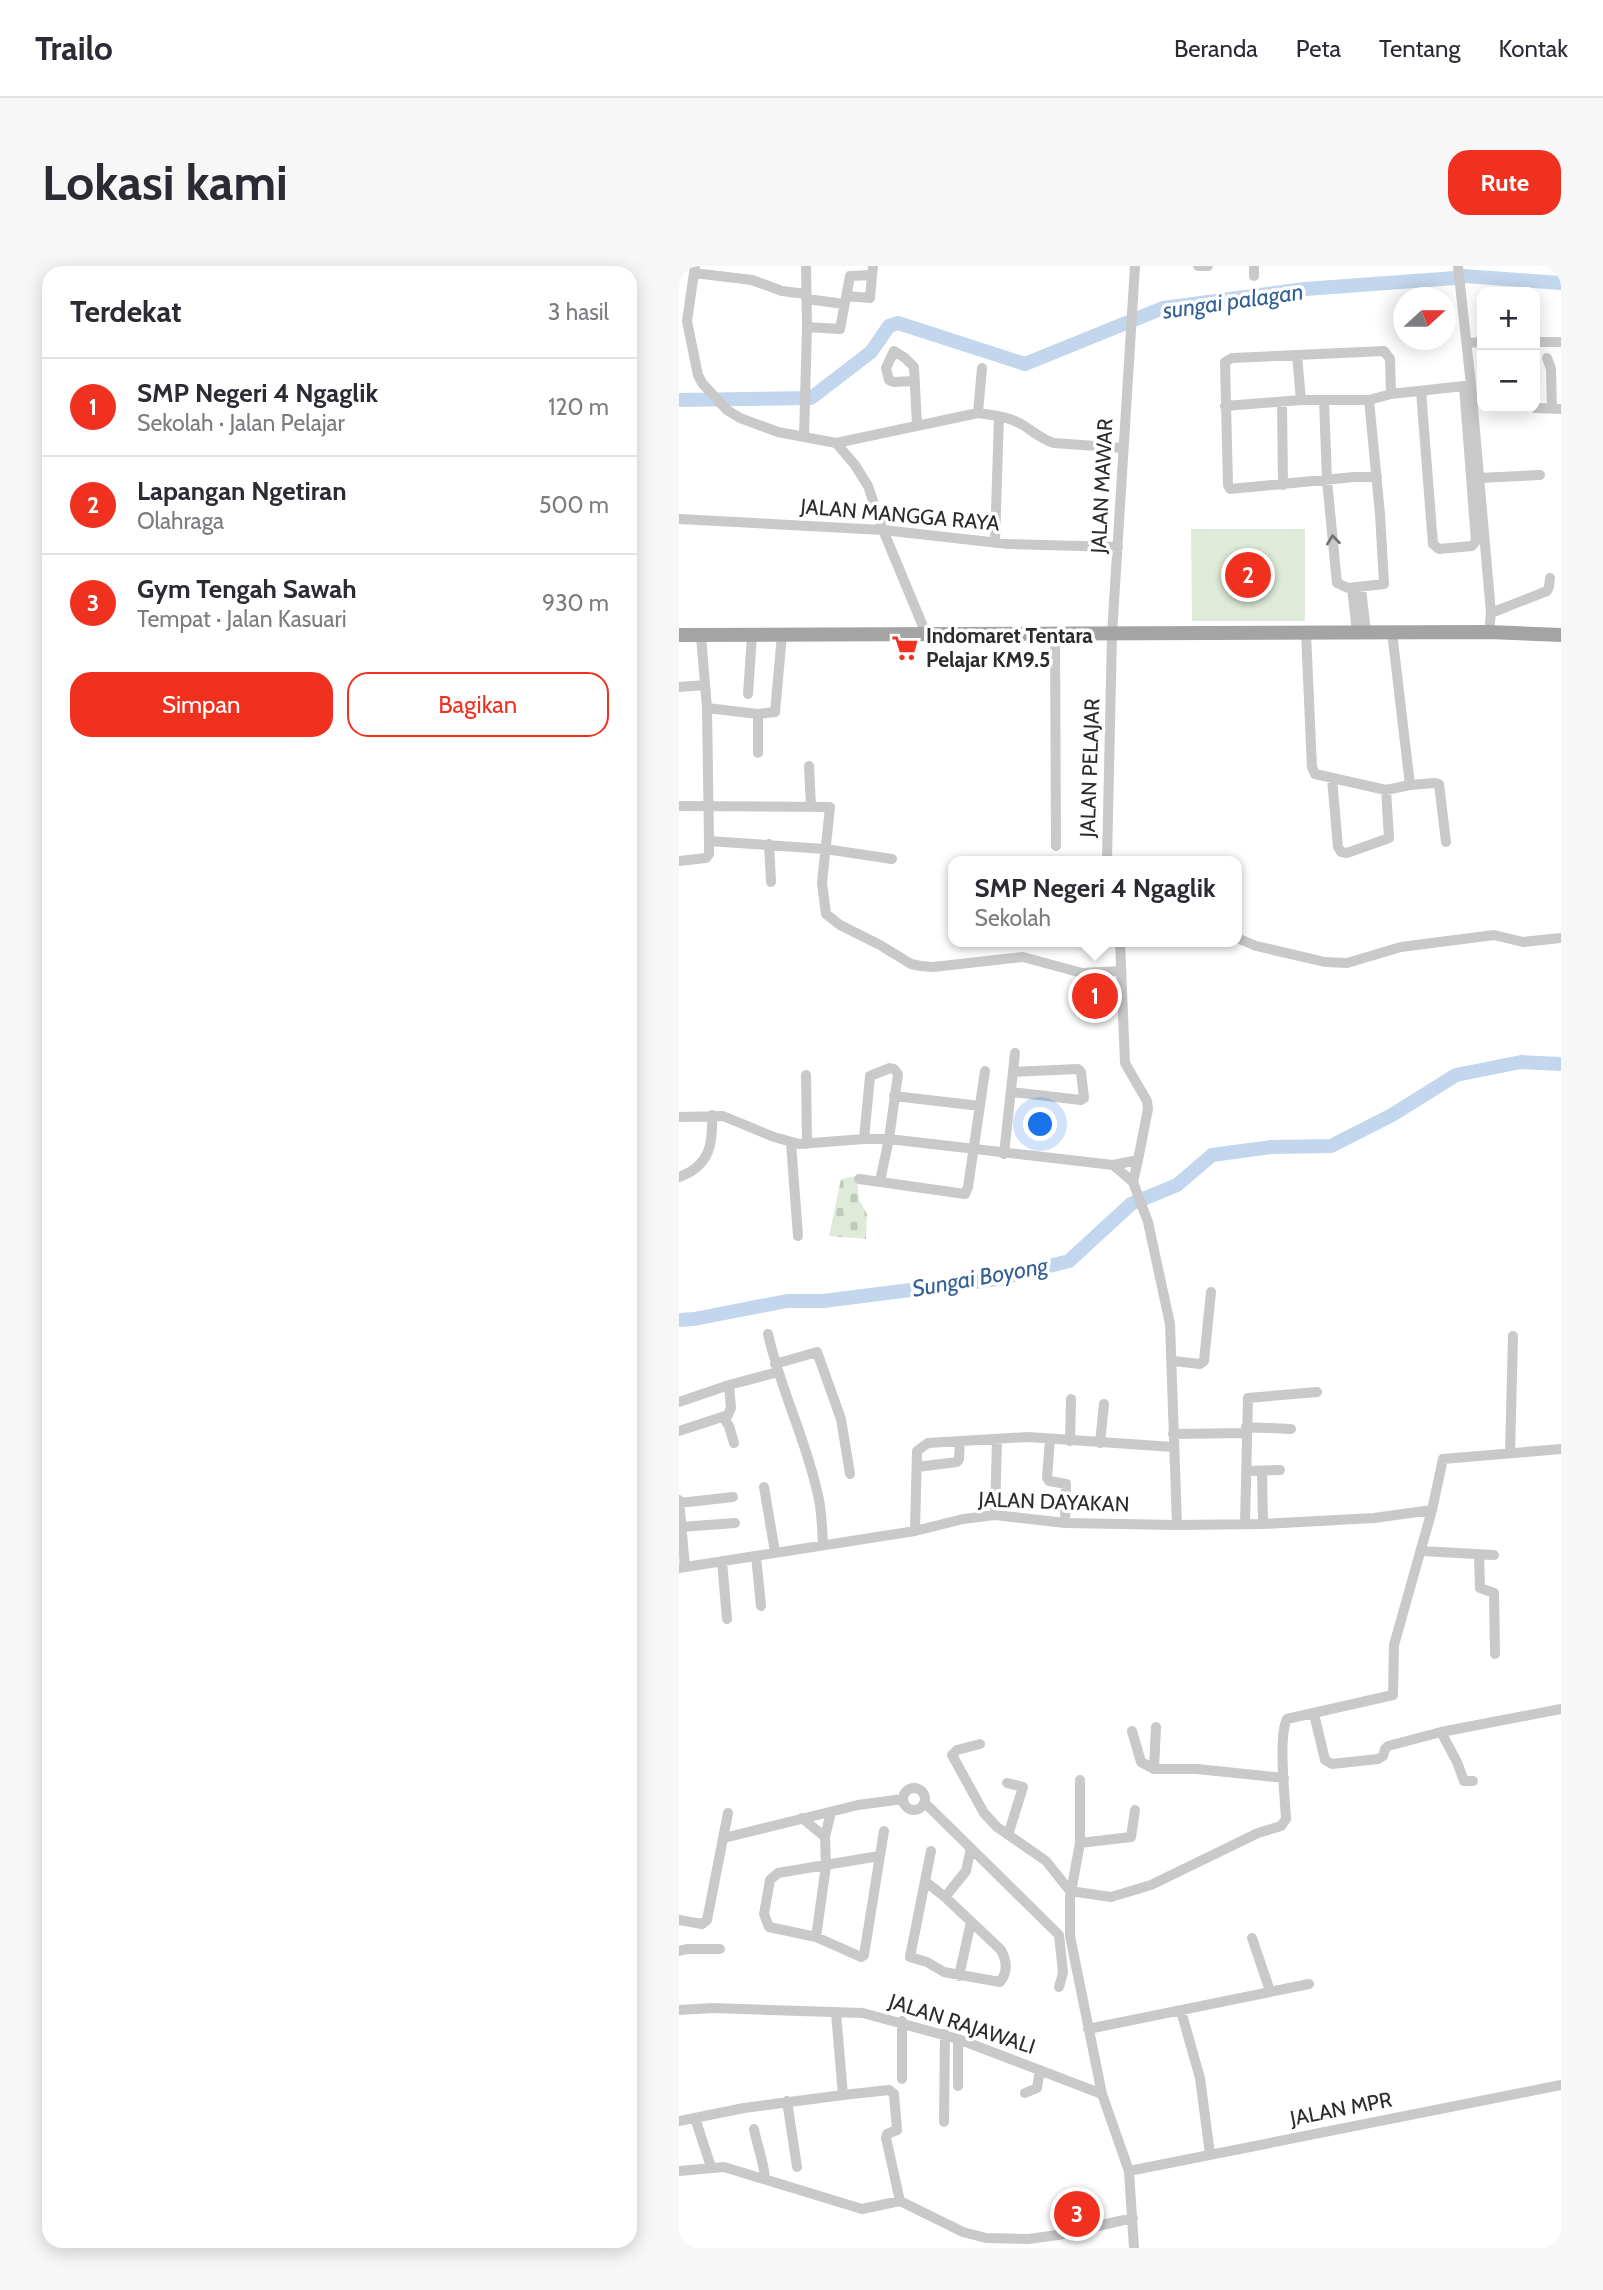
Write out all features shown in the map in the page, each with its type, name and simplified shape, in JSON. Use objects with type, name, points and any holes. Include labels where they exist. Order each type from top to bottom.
[{"type":"main road","points":[[679,635],[1489,632],[1561,635]]},
{"type":"street","points":[[804,437],[806,266]]},
{"type":"street","name":"JALAN MAWAR","points":[[1112,634],[1135,266]]},
{"type":"street","points":[[1198,266],[1208,266]]},
{"type":"street","points":[[1458,266],[1477,399]]},
{"type":"street","points":[[807,327],[840,329],[845,300],[850,276],[873,270],[871,298],[845,300],[807,297],[751,281],[694,270],[687,321],[698,375],[709,392],[727,410],[740,418],[778,432],[837,443],[978,413],[999,416],[1022,424],[1044,440],[1054,443],[1123,448]]},
{"type":"street","points":[[1467,343],[1477,342]]},
{"type":"street","points":[[1540,342],[1561,342]]},
{"type":"street","points":[[1377,477],[1232,489],[1229,487],[1224,366],[1227,359],[1387,352],[1390,359],[1391,394]]},
{"type":"street","points":[[1297,355],[1301,400]]},
{"type":"street","points":[[1547,358],[1557,408]]},
{"type":"street","points":[[978,413],[982,368]]},
{"type":"street","points":[[914,381],[917,425]]},
{"type":"street","points":[[1225,406],[1301,400],[1369,400],[1391,394],[1464,386],[1492,612],[1489,632]]},
{"type":"street","points":[[1421,391],[1435,547],[1469,546],[1475,543],[1479,478],[1478,413]]},
{"type":"street","points":[[1324,400],[1327,481],[1337,583],[1357,588],[1384,584],[1369,400]]},
{"type":"street","points":[[1282,403],[1283,485]]},
{"type":"street","points":[[995,543],[999,416]]},
{"type":"street","points":[[837,443],[868,486],[883,530],[927,636]]},
{"type":"street","points":[[1479,478],[1540,475]]},
{"type":"street","name":"JALAN MANGGA RAYA","points":[[679,519],[883,530],[995,543],[1118,547]]},
{"type":"street","points":[[1492,612],[1547,591],[1549,578]]},
{"type":"street","points":[[1357,588],[1361,632]]},
{"type":"street","points":[[1392,632],[1410,785]]},
{"type":"street","points":[[1306,633],[1312,767],[1315,774],[1386,790],[1410,785],[1439,785],[1446,842]]},
{"type":"street","points":[[1055,634],[1056,846]]},
{"type":"street","name":"JALAN PELAJAR","points":[[1107,856],[1112,634]]},
{"type":"street","points":[[748,694],[752,635]]},
{"type":"street","points":[[707,708],[758,714],[776,711],[782,635]]},
{"type":"street","points":[[679,861],[706,858],[709,854],[707,708],[701,636]]},
{"type":"street","points":[[679,687],[705,685]]},
{"type":"street","points":[[758,714],[758,753]]},
{"type":"street","points":[[809,766],[811,807]]},
{"type":"street","points":[[1332,779],[1341,852],[1347,853],[1389,838],[1386,790]]},
{"type":"street","points":[[679,806],[828,806],[824,900],[826,914],[840,925],[911,964],[933,968],[1023,957],[1082,972],[1120,971]]},
{"type":"street","points":[[709,841],[825,849],[892,859]]},
{"type":"street","points":[[769,844],[771,882]]},
{"type":"street","points":[[1242,940],[1256,946],[1325,962],[1347,963],[1401,947],[1494,935],[1523,942],[1561,939]]},
{"type":"street","points":[[1121,947],[1126,1068],[1147,1101],[1148,1109],[1135,1185],[1168,1306],[1173,1362],[1177,1525]]},
{"type":"street","points":[[1004,1154],[1015,1053]]},
{"type":"street","points":[[863,1139],[871,1074],[890,1068],[896,1070],[898,1074],[889,1139],[880,1181]]},
{"type":"street","points":[[1011,1091],[1081,1100],[1084,1098],[1081,1072],[1078,1069],[1013,1072]]},
{"type":"street","points":[[859,1180],[965,1194],[985,1071]]},
{"type":"street","points":[[806,1075],[807,1144]]},
{"type":"street","points":[[894,1096],[980,1106]]},
{"type":"street","points":[[679,1177],[698,1167],[710,1150],[713,1136],[712,1115]]},
{"type":"street","points":[[679,1117],[723,1116],[791,1143],[889,1139],[1113,1165],[1138,1160]]},
{"type":"street","points":[[791,1143],[798,1236]]},
{"type":"street","points":[[1113,1165],[1135,1185]]},
{"type":"street","points":[[1173,1362],[1200,1364],[1204,1361],[1211,1292]]},
{"type":"street","points":[[768,1334],[776,1368],[806,1450],[818,1493],[823,1545]]},
{"type":"street","points":[[1510,1452],[1513,1336]]},
{"type":"street","points":[[679,1402],[817,1352],[841,1419],[850,1474]]},
{"type":"street","points":[[679,1432],[723,1418],[730,1411],[729,1385]]},
{"type":"street","points":[[1245,1524],[1246,1430],[1250,1396],[1317,1392]]},
{"type":"street","points":[[1070,1441],[1072,1399]]},
{"type":"street","points":[[1100,1443],[1104,1404]]},
{"type":"street","points":[[723,1418],[729,1426],[734,1443]]},
{"type":"street","points":[[1173,1434],[1291,1429]]},
{"type":"street","points":[[995,1515],[997,1439]]},
{"type":"street","points":[[915,1531],[917,1451],[920,1447],[937,1441],[1050,1439],[1173,1447]]},
{"type":"street","points":[[1050,1439],[1047,1478],[1049,1481],[1066,1483],[1065,1523]]},
{"type":"street","points":[[917,1466],[957,1462],[960,1441]]},
{"type":"street","points":[[980,1744],[957,1750],[953,1753],[953,1758],[984,1814],[1007,1835],[1046,1861],[1070,1891],[1111,1897],[1151,1885],[1258,1833],[1281,1826],[1286,1819],[1284,1778],[1287,1719],[1393,1695],[1394,1645],[1432,1510],[1442,1462],[1450,1457],[1561,1449]]},
{"type":"street","points":[[1247,1471],[1280,1470]]},
{"type":"street","points":[[1262,1471],[1263,1524]]},
{"type":"street","points":[[764,1487],[775,1552]]},
{"type":"street","points":[[682,1567],[679,1501],[733,1497]]},
{"type":"street","name":"JALAN DAYAKAN","points":[[682,1567],[915,1531],[963,1519],[995,1515],[1065,1523],[1177,1525],[1374,1518],[1432,1510]]},
{"type":"street","points":[[681,1527],[735,1523]]},
{"type":"street","points":[[1421,1551],[1494,1555]]},
{"type":"street","points":[[1479,1555],[1480,1588],[1494,1593],[1495,1654]]},
{"type":"street","points":[[755,1556],[761,1606]]},
{"type":"street","points":[[722,1561],[727,1619]]},
{"type":"street","points":[[1314,1714],[1325,1760],[1332,1764],[1378,1759],[1383,1756],[1388,1746],[1441,1732],[1561,1709]]},
{"type":"street","points":[[1154,1769],[1156,1727]]},
{"type":"street","points":[[1132,1731],[1141,1762],[1154,1769],[1197,1769],[1284,1778]]},
{"type":"street","points":[[1441,1732],[1462,1778],[1464,1781],[1473,1781]]},
{"type":"street","points":[[1080,1780],[1080,1843],[1070,1891],[1070,1936],[1102,2094],[1129,2171],[1135,2248]]},
{"type":"street","points":[[1007,1783],[1023,1787],[1007,1835]]},
{"type":"street","points":[[918,1788],[926,1797],[921,1808],[915,1810],[909,1808],[903,1799],[906,1791],[918,1788]]},
{"type":"street","points":[[724,1838],[869,1803],[903,1799]]},
{"type":"street","points":[[925,1803],[1059,1935],[1063,1971],[1059,1987]]},
{"type":"street","points":[[1080,1843],[1131,1837],[1135,1810]]},
{"type":"street","points":[[816,1937],[826,1866],[825,1837],[831,1812]]},
{"type":"street","points":[[679,1920],[702,1924],[707,1920],[728,1813]]},
{"type":"street","points":[[802,1818],[825,1837]]},
{"type":"street","points":[[879,1856],[785,1870],[774,1876],[769,1885],[764,1914],[769,1927],[816,1937],[861,1957],[864,1955],[884,1831]]},
{"type":"street","points":[[945,1896],[966,1871],[971,1848]]},
{"type":"street","points":[[926,1882],[945,1896],[1001,1951],[1005,1959],[1006,1973],[1000,1982],[959,1976],[910,1957],[931,1851]]},
{"type":"street","points":[[966,1871],[987,1865]]},
{"type":"street","points":[[959,1976],[971,1923]]},
{"type":"street","points":[[1252,1938],[1271,1991]]},
{"type":"street","points":[[679,1951],[720,1949]]},
{"type":"street","points":[[1088,2029],[1309,1984]]},
{"type":"street","name":"JALAN RAJAWALI","points":[[679,2010],[713,2008],[863,2013],[944,2034],[1102,2094]]},
{"type":"street","points":[[1181,2011],[1200,2078],[1210,2154]]},
{"type":"street","points":[[836,2013],[843,2095]]},
{"type":"street","points":[[902,2021],[902,2078]]},
{"type":"street","points":[[944,2034],[944,2122]]},
{"type":"street","points":[[958,2039],[958,2086]]},
{"type":"street","points":[[1025,2093],[1039,2086],[1040,2070]]},
{"type":"street","name":"JALAN MPR","points":[[1129,2171],[1561,2085]]},
{"type":"street","points":[[679,2121],[787,2101],[888,2090],[894,2094],[897,2130],[885,2137],[900,2201]]},
{"type":"street","points":[[787,2101],[797,2167]]},
{"type":"street","points":[[695,2118],[711,2167]]},
{"type":"street","points":[[754,2129],[765,2179]]},
{"type":"street","points":[[679,2171],[724,2167],[862,2209],[900,2201],[963,2232],[986,2238],[1028,2239],[1058,2235],[1133,2218]]},
{"type":"green space","points":[[1191,529],[1305,529],[1305,621],[1192,621]]},
{"type":"green space","points":[[857,1176],[859,1200],[867,1214],[866,1239],[829,1236],[841,1179]]},
{"type":"waterway","name":"sungai palagan","points":[[1464,276],[1561,283]]},
{"type":"waterway","name":"sungai palagan","points":[[679,400],[811,398],[871,352],[889,326],[898,323],[1025,364],[1163,308],[1305,289],[1455,278]]},
{"type":"waterway","name":"Sungai Boyong","points":[[679,1320],[787,1301],[823,1301],[998,1279],[1069,1261],[1131,1204],[1177,1185],[1212,1155],[1272,1147],[1331,1146],[1392,1115],[1456,1075],[1521,1062],[1561,1064]]},
{"type":"place","name":"Lapangan Ngetiran","points":[[1248,575]]},
{"type":"place","name":"Indomaret Tentara Pelajar KM9.5","points":[[905,648]]},
{"type":"place","name":"SMP Negeri 4 Ngaglik","points":[[1095,996]]},
{"type":"place","name":"Gym Tengah Sawah","points":[[1077,2214]]}]
